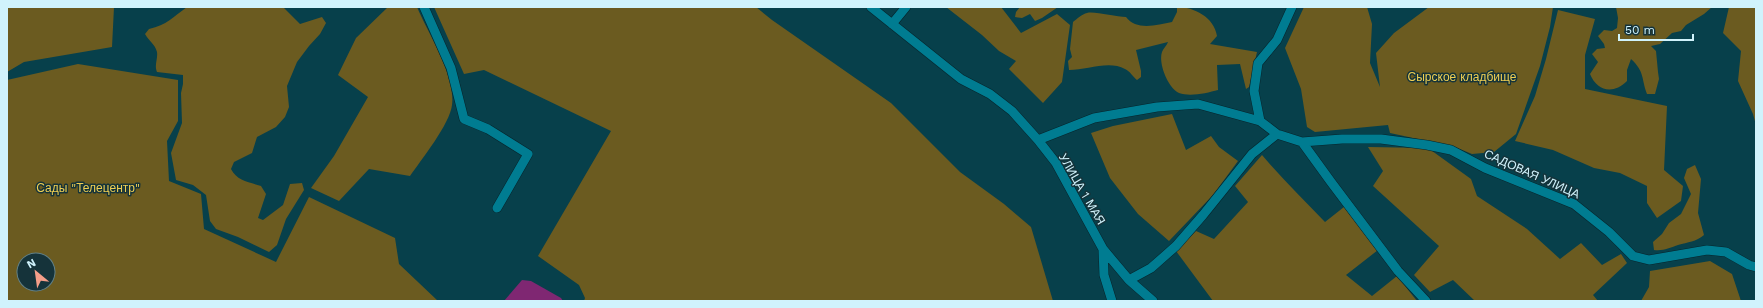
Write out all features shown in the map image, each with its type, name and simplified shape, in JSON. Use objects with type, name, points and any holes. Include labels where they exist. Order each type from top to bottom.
[{"type":"street","points":[[424,7],[452,68],[464,119],[488,129],[528,154],[497,208]]},
{"type":"street","name":"УЛИЦА 1 МАЯ","points":[[871,7],[961,78],[990,94],[1012,111],[1056,163],[1103,249],[1129,280],[1153,301]]},
{"type":"street","points":[[892,24],[906,7]]},
{"type":"street","points":[[1260,121],[1254,91],[1258,62],[1277,40],[1292,7]]},
{"type":"street","name":"САДОВАЯ УЛИЦА","points":[[1038,140],[1094,118],[1164,106],[1198,104],[1260,121],[1277,134],[1302,142],[1342,138],[1381,139],[1427,145],[1451,150],[1485,168],[1574,204],[1609,232],[1633,256],[1649,260],[1707,250],[1726,252],[1749,265],[1756,267]]},
{"type":"street","points":[[1129,280],[1151,268],[1176,246],[1252,154],[1277,134]]},
{"type":"street","points":[[1302,142],[1398,271],[1426,301]]},
{"type":"street","points":[[1103,249],[1104,275],[1112,301]]},
{"type":"green space","points":[[7,7],[114,7],[112,47],[24,62],[7,72]]},
{"type":"green space","points":[[187,7],[283,7],[300,24],[322,17],[326,23],[320,34],[297,62],[287,86],[289,107],[285,117],[276,127],[257,137],[252,153],[234,162],[231,169],[240,179],[261,186],[266,194],[258,218],[263,220],[283,205],[290,184],[302,183],[304,190],[286,219],[277,245],[269,252],[238,237],[216,229],[210,221],[206,195],[193,185],[176,180],[171,153],[182,123],[181,93],[183,75],[157,72],[157,52],[145,34],[149,29],[165,23]]},
{"type":"green space","points":[[388,7],[417,7],[446,69],[452,94],[450,113],[441,132],[410,176],[369,169],[339,201],[311,188],[334,156],[368,97],[338,75],[356,38]]},
{"type":"green space","points":[[434,7],[756,7],[772,20],[891,103],[960,172],[1004,204],[1031,227],[1053,301],[584,301],[585,298],[579,285],[538,256],[611,131],[484,70],[464,74]]},
{"type":"green space","points":[[946,7],[1001,7],[1021,33],[1057,14],[1070,25],[1062,82],[1043,103],[1009,69],[1016,61],[999,51],[982,35]]},
{"type":"green space","points":[[1020,7],[1058,7],[1035,21],[1030,14],[1022,18],[1015,17],[1016,12]]},
{"type":"green space","points":[[1177,7],[1183,7],[1196,11],[1208,18],[1215,29],[1217,36],[1210,44],[1257,52],[1249,87],[1246,89],[1240,64],[1217,65],[1218,90],[1193,95],[1179,93],[1168,81],[1161,62],[1162,52],[1168,42],[1136,50],[1141,71],[1141,77],[1137,80],[1127,70],[1119,66],[1105,65],[1069,70],[1068,61],[1072,57],[1070,49],[1073,22],[1083,14],[1095,13],[1126,17],[1135,24],[1147,26],[1172,22],[1177,12]]},
{"type":"green space","name":"Сырское кладбище","points":[[1304,7],[1367,7],[1372,24],[1370,63],[1380,87],[1376,53],[1394,33],[1429,7],[1553,7],[1550,27],[1540,66],[1516,134],[1494,152],[1472,154],[1455,147],[1390,133],[1388,125],[1315,132],[1307,127],[1301,89],[1285,48]]},
{"type":"green space","points":[[1616,7],[1712,7],[1704,14],[1686,25],[1681,31],[1672,33],[1660,44],[1651,46],[1656,51],[1659,79],[1655,94],[1647,94],[1641,72],[1631,59],[1627,70],[1627,81],[1616,88],[1606,89],[1601,87],[1593,80],[1590,74],[1598,62],[1592,54],[1597,49],[1605,48],[1598,36],[1604,30],[1612,31],[1617,28],[1618,18]]},
{"type":"green space","points":[[1729,7],[1756,7],[1756,125],[1753,114],[1738,81],[1741,51],[1723,33]]},
{"type":"green space","points":[[1558,10],[1595,19],[1585,55],[1585,89],[1667,106],[1664,170],[1683,186],[1681,201],[1657,218],[1647,203],[1647,186],[1620,173],[1594,168],[1553,150],[1515,141],[1535,96]]},
{"type":"green space","name":"Сады \"Телецентр\"","points":[[78,64],[178,80],[178,121],[167,141],[169,181],[201,194],[204,229],[276,262],[309,197],[395,238],[399,264],[438,301],[7,301],[7,80]]},
{"type":"green space","points":[[1172,114],[1186,150],[1211,136],[1219,147],[1238,161],[1213,195],[1169,241],[1138,214],[1110,178],[1091,133],[1113,126]]},
{"type":"green space","points":[[1368,147],[1428,148],[1471,179],[1477,196],[1527,229],[1560,259],[1581,243],[1602,265],[1621,254],[1627,263],[1593,295],[1598,301],[1475,301],[1453,280],[1430,292],[1414,275],[1439,246],[1373,186],[1383,171]]},
{"type":"green space","points":[[1262,155],[1325,222],[1344,207],[1378,250],[1346,275],[1372,296],[1397,276],[1417,301],[1213,301],[1176,251],[1196,231],[1214,239],[1248,202],[1235,186]]},
{"type":"green space","points":[[1695,165],[1701,179],[1698,213],[1704,235],[1692,242],[1664,250],[1654,250],[1653,242],[1662,234],[1669,223],[1681,214],[1691,194],[1684,178],[1687,169]]},
{"type":"green space","points":[[1710,261],[1732,274],[1741,301],[1641,301],[1649,287],[1650,271]]},
{"type":"shaded area","points":[[522,280],[531,281],[561,298],[563,301],[504,301]]}]
